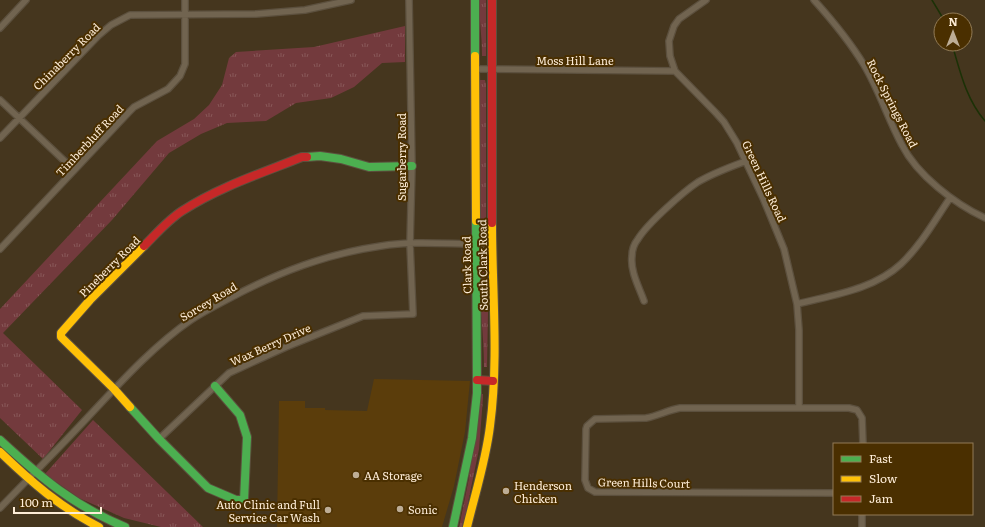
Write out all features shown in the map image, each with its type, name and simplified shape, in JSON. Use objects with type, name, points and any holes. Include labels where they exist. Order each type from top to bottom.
[{"type":"main road","name":"Clark Road","points":[[453,527],[472,438],[477,393],[475,0]]},
{"type":"main road","name":"South Clark Road","points":[[467,527],[490,427],[493,381],[492,0]]},
{"type":"main road","name":"Pineberry Road","points":[[215,386],[240,415],[247,437],[244,500],[236,500],[208,488],[159,439],[114,389],[68,346],[61,337],[61,333],[90,300],[170,220],[182,211],[216,192],[302,157],[320,156],[341,159],[369,167],[412,166]]},
{"type":"main road","points":[[477,380],[493,381]]},
{"type":"main road","points":[[0,440],[35,472],[66,497],[114,525],[125,527]]},
{"type":"main road","points":[[0,452],[28,479],[56,502],[93,526]]},
{"type":"street","points":[[0,28],[26,0]]},
{"type":"street","name":"Timberbluff Road","points":[[0,249],[134,107],[168,88],[180,76],[185,64],[185,0]]},
{"type":"street","name":"Chinaberry Road","points":[[0,138],[98,36],[111,25],[130,15],[256,14],[305,10],[351,0]]},
{"type":"street","name":"Sugarberry Road","points":[[409,0],[412,166],[410,244],[413,314]]},
{"type":"street","name":"Green Hills Road","points":[[706,0],[679,19],[674,26],[669,41],[669,49],[675,71],[724,122],[746,161],[770,212],[784,249],[797,304],[799,330],[799,408]]},
{"type":"street","name":"Rock Springs Road","points":[[814,0],[850,44],[864,66],[907,154],[923,174],[950,198],[985,218]]},
{"type":"street","name":"Moss Hill Lane","points":[[476,69],[675,71]]},
{"type":"street","points":[[0,100],[74,170]]},
{"type":"street","points":[[644,301],[633,268],[632,258],[633,248],[638,238],[652,222],[691,187],[708,177],[746,161]]},
{"type":"street","points":[[797,304],[861,287],[889,274],[913,251],[950,198]]},
{"type":"street","name":"Sorcey Road","points":[[0,508],[114,389],[157,348],[190,320],[262,282],[300,266],[333,255],[381,246],[410,244],[492,244]]},
{"type":"street","name":"Wax Berry Drive","points":[[159,439],[229,373],[286,347],[363,316],[413,314]]},
{"type":"street","name":"Green Hills Court","points":[[833,493],[599,493],[591,491],[586,485],[585,480],[587,426],[595,419],[646,418],[680,408],[849,408],[857,410],[862,418],[863,443]]},
{"type":"street","points":[[862,515],[862,527]]},
{"type":"shaded area","points":[[374,379],[470,381],[465,432],[454,486],[442,527],[277,527],[279,401],[305,401],[305,408],[367,411]]},
{"type":"green space","points":[[479,0],[486,0],[486,56],[482,56]]},
{"type":"green space","points":[[405,26],[405,62],[382,63],[354,87],[331,98],[296,103],[266,121],[227,123],[201,134],[169,153],[112,220],[3,333],[82,410],[43,459],[0,418],[0,309],[157,141],[194,119],[209,105],[222,85],[229,58],[236,52],[314,47]]},
{"type":"green space","points":[[480,80],[485,80],[486,84],[486,232],[481,232],[480,228]]},
{"type":"green space","points":[[481,255],[484,255],[485,292],[488,312],[487,367],[484,367],[480,297]]},
{"type":"green space","points":[[480,394],[483,394],[483,398],[479,449],[463,527],[459,527],[469,478],[470,460]]},
{"type":"green space","points":[[93,420],[203,527],[161,527],[124,518],[79,498],[45,474]]},
{"type":"waterway","points":[[932,0],[939,12]]},
{"type":"waterway","points":[[954,52],[968,94],[985,121]]},
{"type":"traffic: fast","points":[[475,0],[475,56]]},
{"type":"traffic: fast","points":[[307,157],[320,156],[341,159],[369,167],[412,166]]},
{"type":"traffic: fast","points":[[453,527],[472,438],[477,393],[476,221]]},
{"type":"traffic: fast","points":[[130,407],[159,439],[208,488],[236,500],[244,500],[247,437],[240,415],[215,386]]},
{"type":"traffic: fast","points":[[0,440],[58,490],[90,510],[125,527]]},
{"type":"traffic: slow","points":[[475,56],[476,221]]},
{"type":"traffic: slow","points":[[467,527],[486,451],[493,401],[495,350],[492,223]]},
{"type":"traffic: slow","points":[[130,407],[114,389],[61,337],[61,333],[90,300],[144,246]]},
{"type":"traffic: slow","points":[[0,452],[59,503],[85,520],[99,527]]},
{"type":"traffic: jam","points":[[492,0],[492,223]]},
{"type":"traffic: jam","points":[[144,246],[162,227],[196,202],[241,181],[302,157],[307,157]]},
{"type":"traffic: jam","points":[[477,380],[493,381]]},
{"type":"place","name":"AA Storage","points":[[356,475]]},
{"type":"place","name":"Henderson Chicken","points":[[506,491]]},
{"type":"place","name":"Sonic","points":[[400,509]]},
{"type":"place","name":"Auto Clinic and Full Service Car Wash","points":[[328,510]]}]
